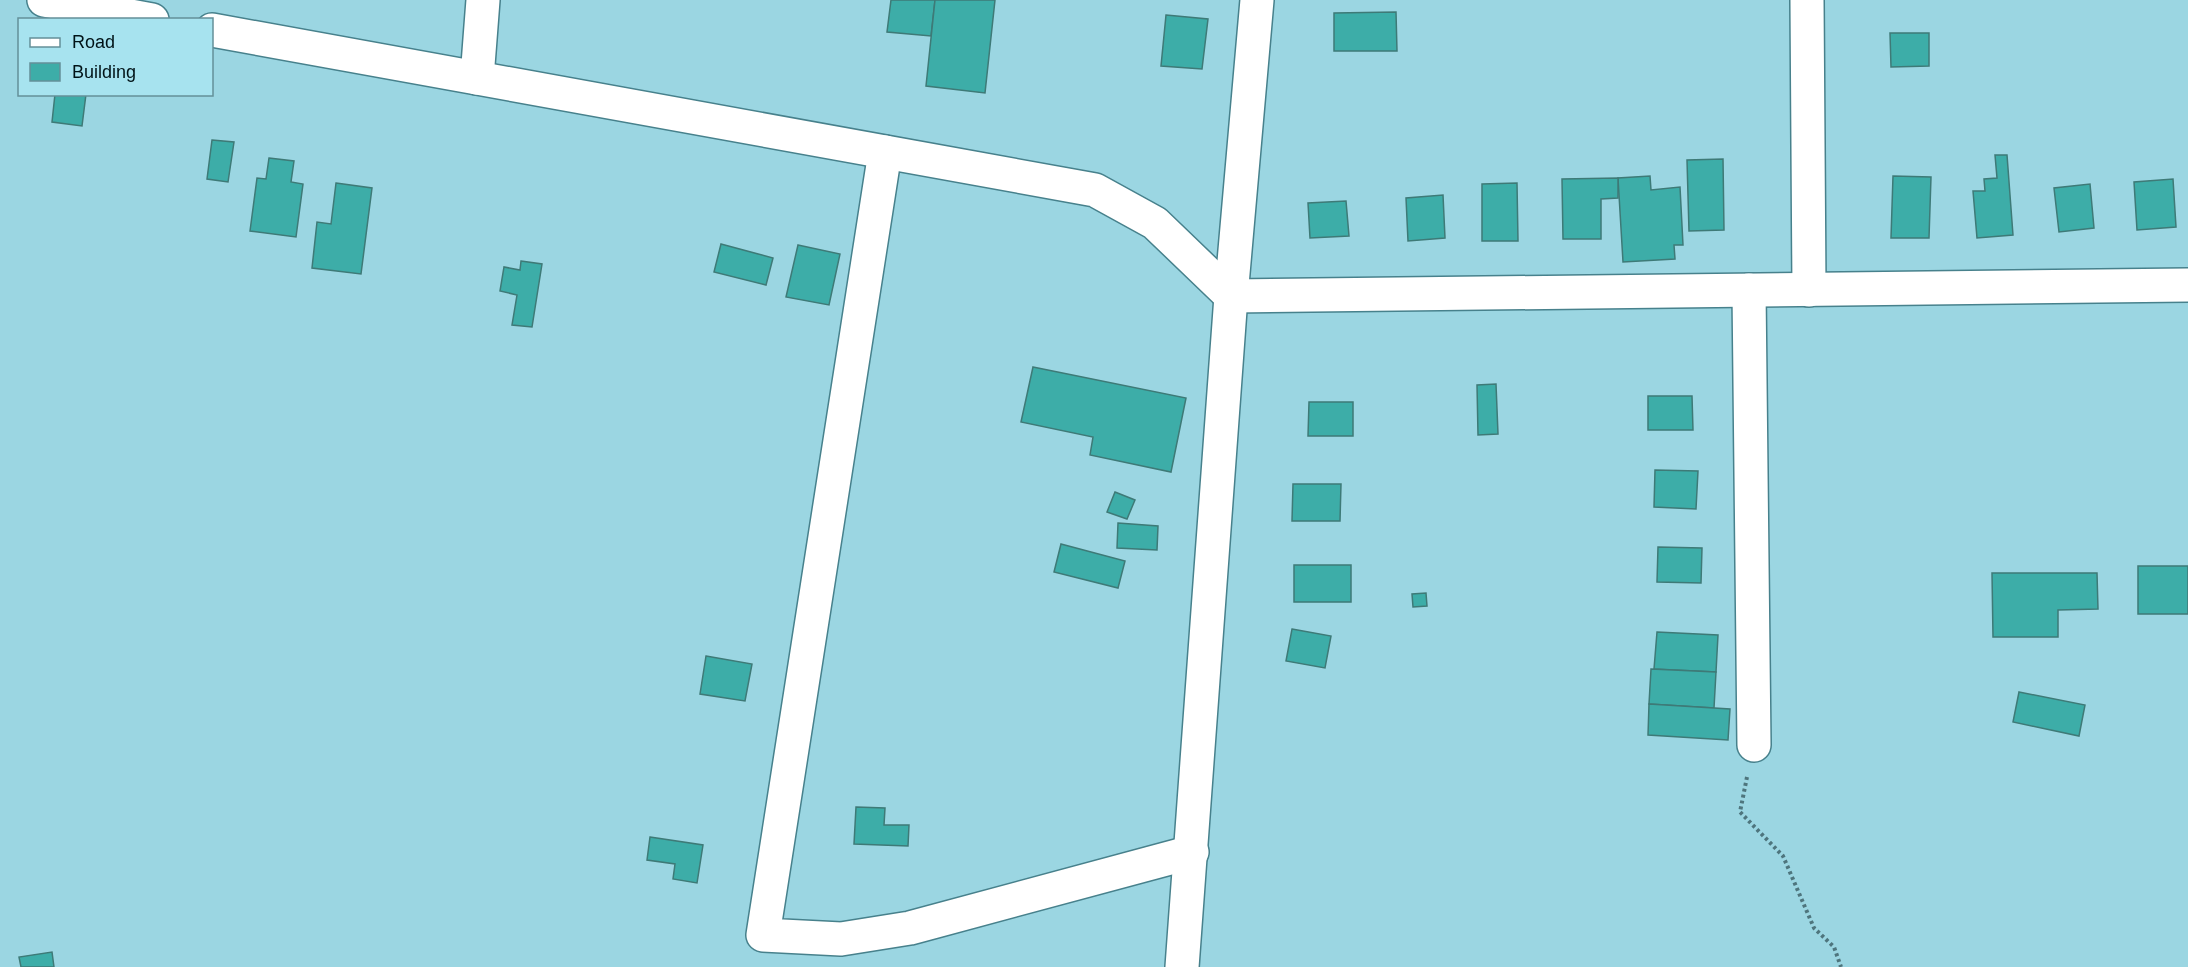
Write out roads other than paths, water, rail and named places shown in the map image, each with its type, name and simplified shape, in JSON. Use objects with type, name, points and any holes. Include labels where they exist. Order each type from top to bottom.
[{"type":"street","points":[[44,0],[141,18]]},
{"type":"street","points":[[477,78],[483,0]]},
{"type":"street","points":[[1182,967],[1231,296],[1257,0]]},
{"type":"street","points":[[1807,0],[1809,290]]},
{"type":"street","points":[[213,30],[1095,190],[1155,223],[1231,296],[2188,285]]},
{"type":"street","points":[[885,152],[763,935],[841,939],[910,928],[1192,852]]},
{"type":"street","points":[[1749,290],[1754,745]]}]
